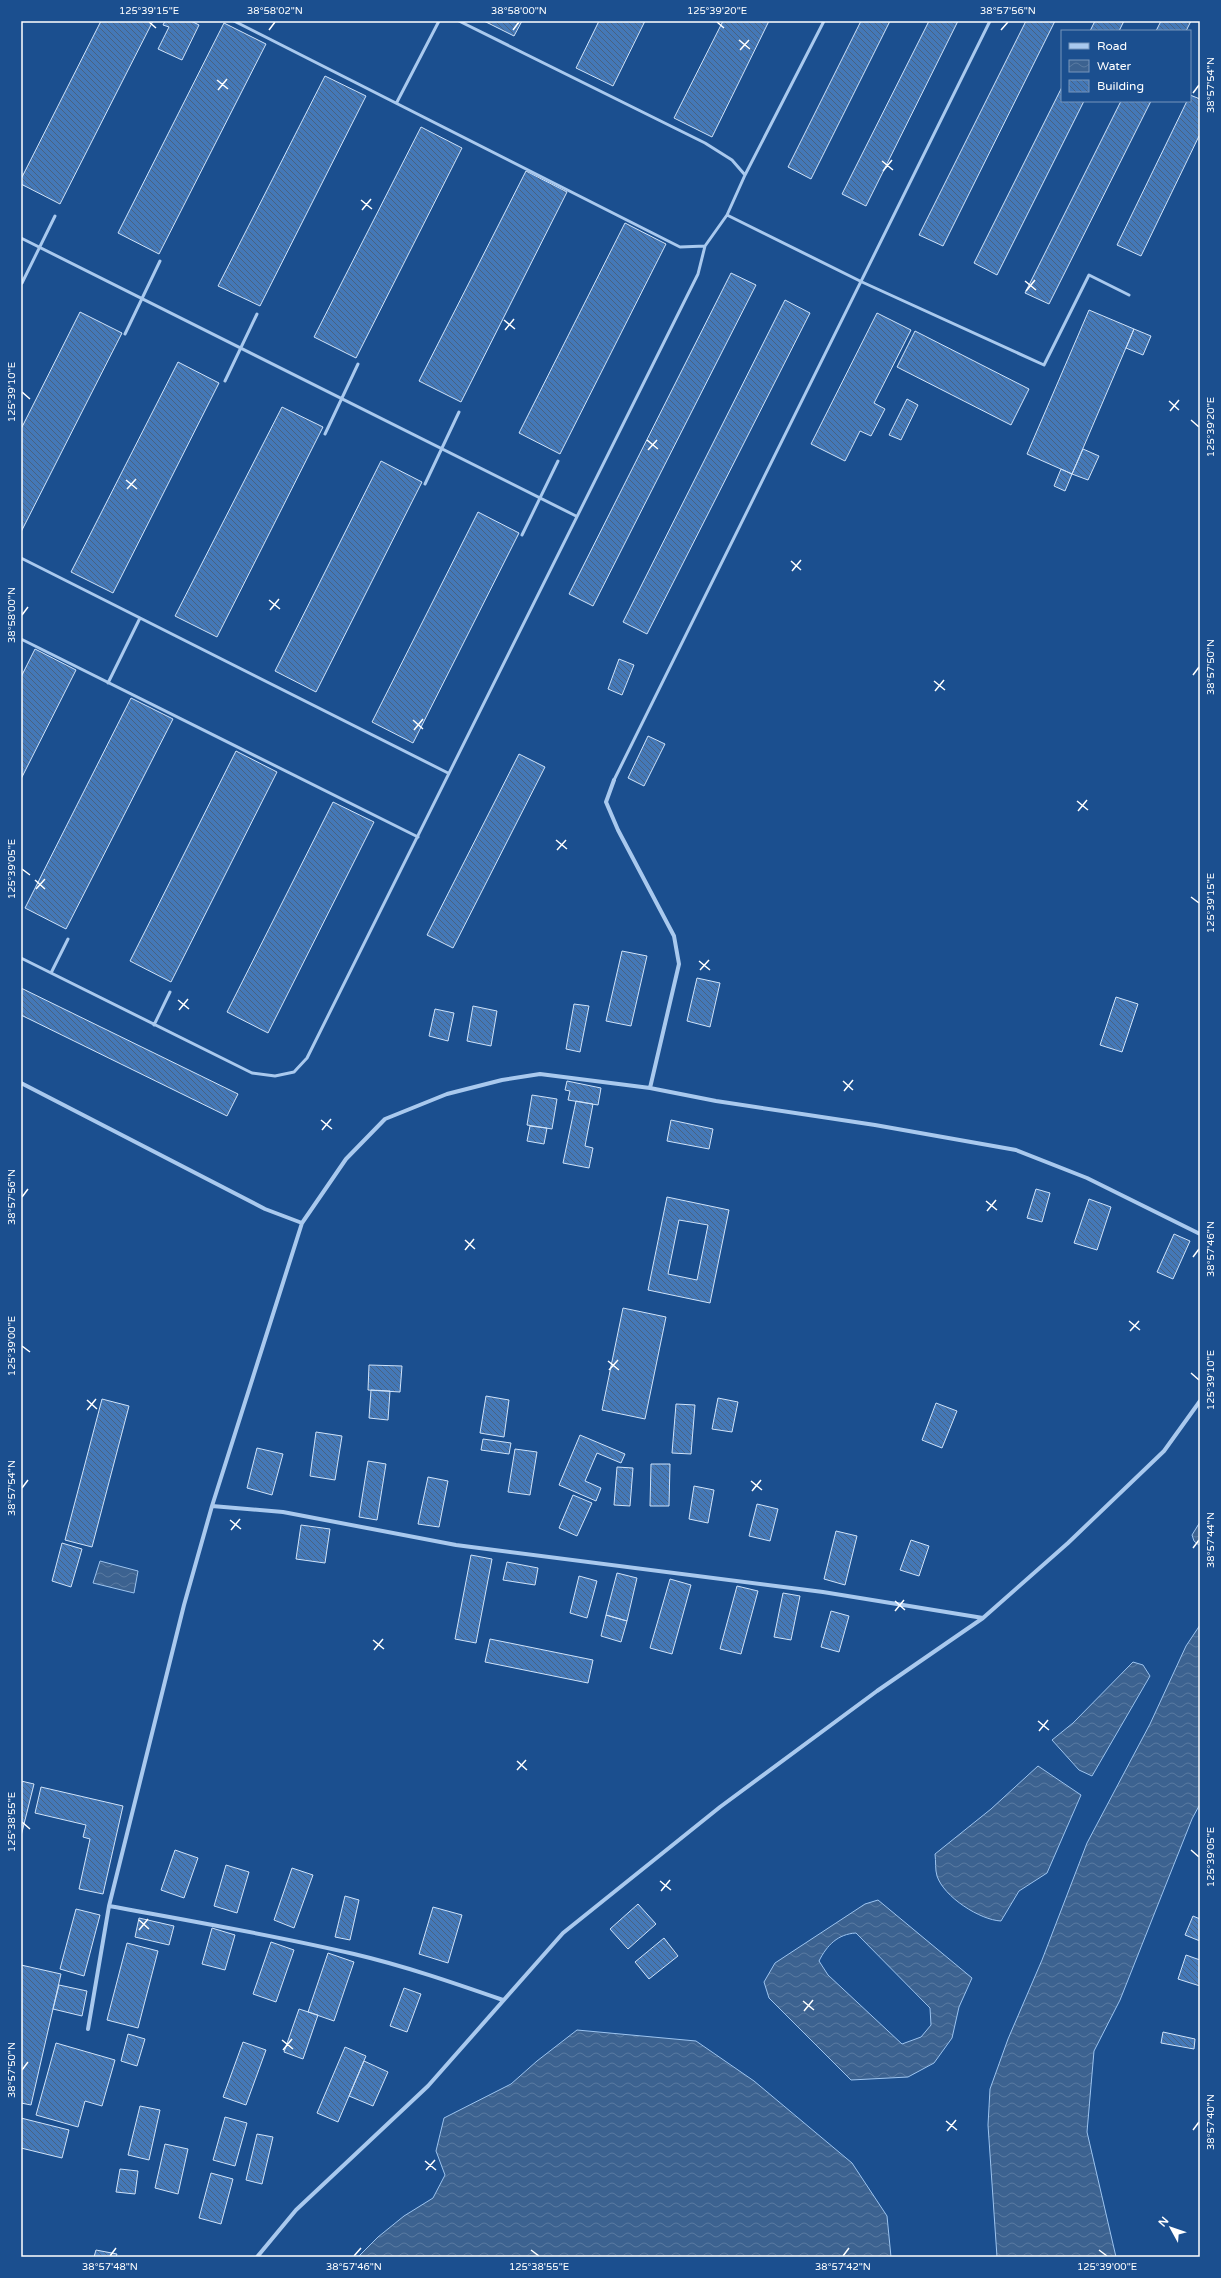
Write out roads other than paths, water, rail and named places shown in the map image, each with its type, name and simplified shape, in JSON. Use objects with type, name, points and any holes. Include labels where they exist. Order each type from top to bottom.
[{"type":"street","points":[[614,780],[606,802],[618,830],[674,936],[679,964],[650,1088]]},
{"type":"street","points":[[88,2029],[110,1906],[184,1605],[212,1506],[302,1223],[346,1159],[385,1119],[447,1094],[502,1080],[540,1074],[650,1088],[716,1101],[875,1125],[1016,1150],[1087,1178],[1200,1234]]},
{"type":"street","points":[[21,1083],[265,1209],[302,1223]]},
{"type":"street","points":[[257,2257],[296,2210],[428,2086],[563,1933],[720,1807],[877,1691],[983,1618],[1068,1543],[1164,1451],[1200,1401]]},
{"type":"street","points":[[212,1506],[283,1512],[456,1545],[823,1592],[983,1618]]},
{"type":"street","points":[[110,1906],[235,1929],[355,1954],[448,1981],[503,2000]]},
{"type":"lane","points":[[234,21],[397,102],[680,247],[705,246]]},
{"type":"lane","points":[[397,102],[439,21]]},
{"type":"lane","points":[[459,21],[705,143],[732,160],[745,175]]},
{"type":"lane","points":[[21,958],[252,1073],[275,1076],[294,1072],[307,1058],[698,274],[705,246],[728,215],[745,175],[824,21]]},
{"type":"lane","points":[[614,780],[990,21]]},
{"type":"lane","points":[[728,215],[862,282],[1044,366],[1089,275],[1129,295]]},
{"type":"lane","points":[[22,283],[55,216]]},
{"type":"lane","points":[[21,238],[576,516]]},
{"type":"lane","points":[[125,334],[160,261]]},
{"type":"lane","points":[[225,381],[257,314]]},
{"type":"lane","points":[[325,434],[358,364]]},
{"type":"lane","points":[[424,484],[459,412]]},
{"type":"lane","points":[[522,535],[558,460]]},
{"type":"lane","points":[[21,558],[448,773]]},
{"type":"lane","points":[[108,683],[140,618]]},
{"type":"lane","points":[[21,639],[418,838]]},
{"type":"lane","points":[[51,973],[68,939]]},
{"type":"lane","points":[[154,1025],[170,992]]},
{"type":"water","points":[[1200,1522],[1200,1546],[1194,1541],[1192,1535]]},
{"type":"water","points":[[100,1561],[138,1571],[134,1593],[93,1583]]},
{"type":"water","points":[[1200,1625],[1200,1804],[1192,1819],[1120,2000],[1094,2051],[1087,2132],[1116,2257],[997,2257],[988,2125],[990,2089],[1008,2039],[1042,1960],[1087,1843],[1150,1724],[1186,1646]]},
{"type":"water","points":[[1133,1662],[1143,1665],[1150,1676],[1092,1776],[1079,1770],[1052,1740],[1073,1723]]},
{"type":"water","points":[[1038,1766],[1081,1795],[1047,1873],[1019,1891],[1001,1921],[993,1920],[973,1912],[947,1892],[937,1876],[935,1854],[991,1809]]},
{"type":"water","points":[[878,1900],[972,1978],[959,2007],[952,2038],[934,2063],[908,2077],[851,2080],[769,1998],[764,1982],[775,1963],[865,1904]],"holes":[[[856,1933],[930,2008],[931,2025],[921,2037],[902,2044],[828,1975],[819,1961],[829,1945],[834,1941],[838,1938]]]},
{"type":"water","points":[[577,2030],[696,2041],[754,2081],[852,2163],[887,2216],[891,2257],[358,2257],[378,2237],[404,2216],[433,2198],[445,2175],[436,2151],[444,2118],[511,2084],[537,2061]]}]
